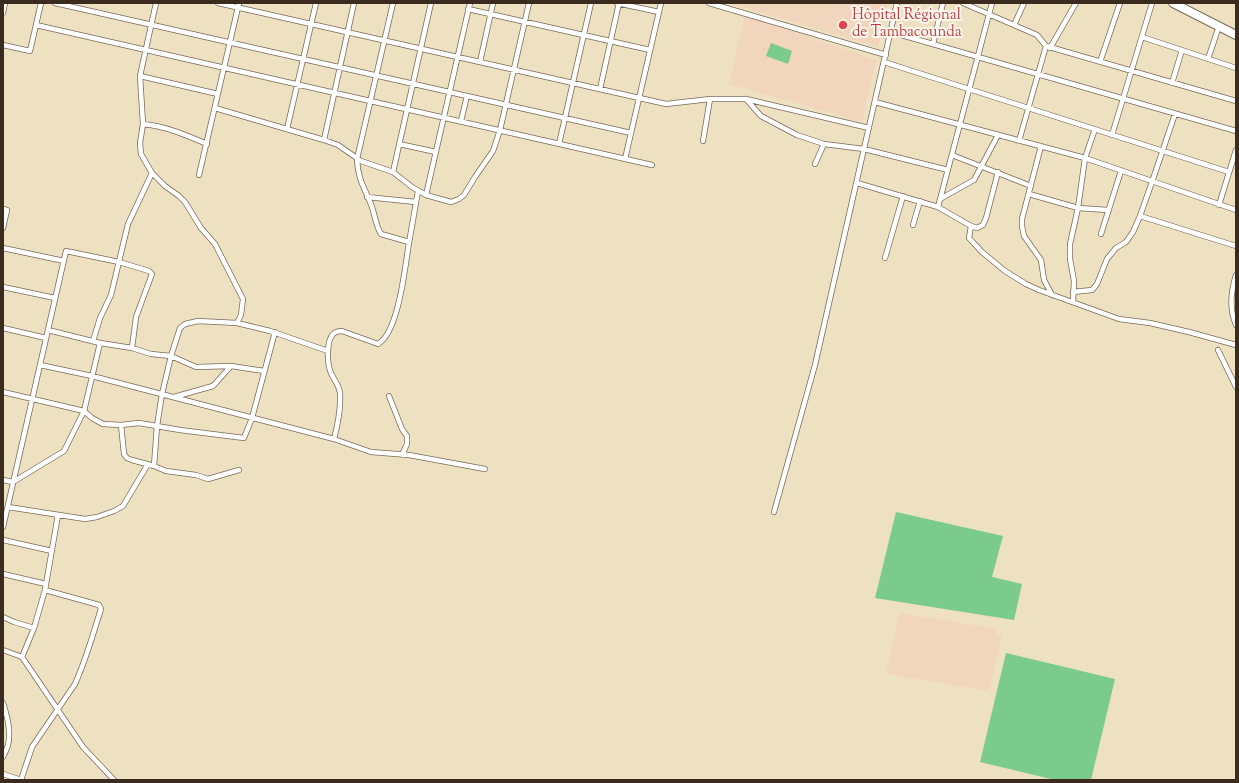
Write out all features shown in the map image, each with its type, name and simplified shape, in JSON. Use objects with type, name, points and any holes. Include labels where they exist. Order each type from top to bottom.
[{"type":"highway","points":[[1173,3],[1236,35]]},
{"type":"street","points":[[3,13],[5,3]]},
{"type":"street","points":[[3,52],[5,46],[30,51],[41,3]]},
{"type":"street","points":[[55,3],[631,133]]},
{"type":"street","points":[[156,3],[140,76],[143,124],[140,144],[141,154],[152,173],[185,202],[201,228],[215,244],[243,299],[241,315],[237,323]]},
{"type":"street","points":[[218,3],[238,5],[311,24],[666,104],[710,99],[746,99],[869,128]]},
{"type":"street","points":[[287,129],[316,3]]},
{"type":"street","points":[[324,140],[354,3]]},
{"type":"street","points":[[393,3],[357,159],[359,177],[372,206],[376,227],[381,234],[409,242]]},
{"type":"street","points":[[393,172],[431,3]]},
{"type":"street","points":[[426,195],[470,3]]},
{"type":"street","points":[[480,62],[494,3]]},
{"type":"street","points":[[215,108],[338,145],[361,161],[393,172],[418,191],[426,195],[451,202],[464,195],[494,151],[529,3]]},
{"type":"street","points":[[560,144],[592,3]]},
{"type":"street","points":[[600,89],[619,3],[658,12]]},
{"type":"street","points":[[625,159],[661,3]]},
{"type":"street","points":[[709,3],[886,55]]},
{"type":"street","points":[[774,512],[815,365],[897,3]]},
{"type":"street","points":[[932,44],[943,3]]},
{"type":"street","points":[[963,3],[1037,35],[1048,47],[1236,101]]},
{"type":"street","points":[[938,207],[992,3]]},
{"type":"street","points":[[1014,25],[1024,3]]},
{"type":"street","points":[[1019,140],[1038,74],[1048,47],[1076,3]]},
{"type":"street","points":[[1100,62],[1120,3]]},
{"type":"street","points":[[1112,135],[1152,3]]},
{"type":"street","points":[[199,175],[238,5]]},
{"type":"street","points":[[468,9],[650,50]]},
{"type":"street","points":[[36,25],[652,165]]},
{"type":"street","points":[[1208,59],[1219,26]]},
{"type":"street","points":[[891,32],[1236,131]]},
{"type":"street","points":[[1142,37],[1236,68]]},
{"type":"street","points":[[1172,83],[1182,50]]},
{"type":"street","points":[[884,62],[1229,172]]},
{"type":"street","points":[[140,76],[218,94]]},
{"type":"street","points":[[461,121],[467,96]]},
{"type":"street","points":[[703,141],[710,99]]},
{"type":"street","points":[[746,99],[761,116],[797,135],[824,144],[834,144],[864,149],[948,170]]},
{"type":"street","points":[[875,102],[1085,158],[1236,210]]},
{"type":"street","points":[[1073,292],[1092,290],[1108,259],[1116,248],[1126,242],[1131,236],[1140,216],[1175,114]]},
{"type":"street","points":[[143,124],[167,129],[206,144]]},
{"type":"street","points":[[1073,302],[1074,281],[1070,252],[1085,158],[1095,129]]},
{"type":"street","points":[[940,199],[974,180],[998,135]]},
{"type":"street","points":[[399,144],[436,152]]},
{"type":"street","points":[[815,164],[824,144]]},
{"type":"street","points":[[1041,146],[1022,219],[1023,231],[1026,240],[1041,260],[1044,280],[1052,295]]},
{"type":"street","points":[[1219,205],[1236,150]]},
{"type":"street","points":[[952,154],[1031,186]]},
{"type":"street","points":[[1101,234],[1121,171]]},
{"type":"street","points":[[857,183],[938,207],[977,228],[983,225],[998,172]]},
{"type":"street","points":[[93,341],[100,318],[111,295],[128,224],[152,173]]},
{"type":"street","points":[[334,439],[339,421],[340,388],[331,373],[328,362],[329,343],[332,334],[337,331],[342,331],[378,344],[385,338],[390,330],[397,310],[405,271],[418,191]]},
{"type":"street","points":[[1029,194],[1078,208],[1108,210]]},
{"type":"street","points":[[886,258],[903,196]]},
{"type":"street","points":[[367,197],[416,202]]},
{"type":"street","points":[[912,225],[920,201]]},
{"type":"street","points":[[3,209],[7,210],[3,228]]},
{"type":"street","points":[[1140,216],[1236,246]]},
{"type":"street","points":[[971,226],[969,238],[990,260],[1026,284],[1118,319],[1150,323],[1236,345]]},
{"type":"street","points":[[3,248],[64,261]]},
{"type":"street","points":[[3,527],[66,251],[119,262],[150,271],[152,274],[136,318],[132,348]]},
{"type":"street","points":[[1236,275],[1231,297],[1233,318],[1236,325]]},
{"type":"street","points":[[3,287],[55,298]]},
{"type":"street","points":[[154,466],[157,426],[162,394],[171,356],[180,328],[185,324],[198,321],[237,323],[275,332],[328,351]]},
{"type":"street","points":[[3,328],[46,338]]},
{"type":"street","points":[[48,330],[100,343],[132,348],[151,354],[171,356],[196,367],[231,366],[264,371]]},
{"type":"street","points":[[3,392],[84,411],[92,418],[103,424],[121,425],[139,423],[244,438],[252,418],[275,332]]},
{"type":"street","points":[[3,480],[13,482],[64,451],[84,411],[100,343]]},
{"type":"street","points":[[1218,350],[1236,387]]},
{"type":"street","points":[[40,365],[92,376],[334,439],[371,452],[402,455],[485,468]]},
{"type":"street","points":[[173,397],[213,386],[231,366]]},
{"type":"street","points":[[389,396],[402,429],[407,436],[407,444],[402,455]]},
{"type":"street","points":[[121,425],[124,454],[127,458],[132,460],[166,471],[196,475],[208,480],[239,470]]},
{"type":"street","points":[[6,509],[85,519],[97,517],[123,506],[148,464]]},
{"type":"street","points":[[22,657],[34,628],[45,590],[58,515]]},
{"type":"street","points":[[3,540],[52,551]]},
{"type":"street","points":[[3,574],[46,584]]},
{"type":"street","points":[[3,774],[21,780],[32,747],[75,684],[85,661],[101,607],[45,590]]},
{"type":"street","points":[[3,616],[14,622],[34,628]]},
{"type":"street","points":[[3,650],[22,657],[83,747],[114,780]]},
{"type":"street","points":[[3,704],[9,737],[8,746],[3,757]]},
{"type":"shaded area","name":"Hôpital Régional de Tambacounda","points":[[729,3],[888,3],[878,47]]},
{"type":"shaded area","points":[[745,15],[876,60],[862,122],[729,84]]},
{"type":"shaded area","points":[[899,613],[998,629],[997,635],[1002,636],[989,691],[886,674]]},
{"type":"green space","points":[[771,43],[792,51],[788,64],[766,56]]},
{"type":"green space","points":[[896,512],[1003,536],[992,577],[1022,584],[1014,620],[875,598]]},
{"type":"green space","points":[[1006,653],[1115,679],[1091,780],[1055,780],[980,762]]},
{"type":"place","name":"Hôpital Régional de Tambacounda","points":[[843,25]]}]
